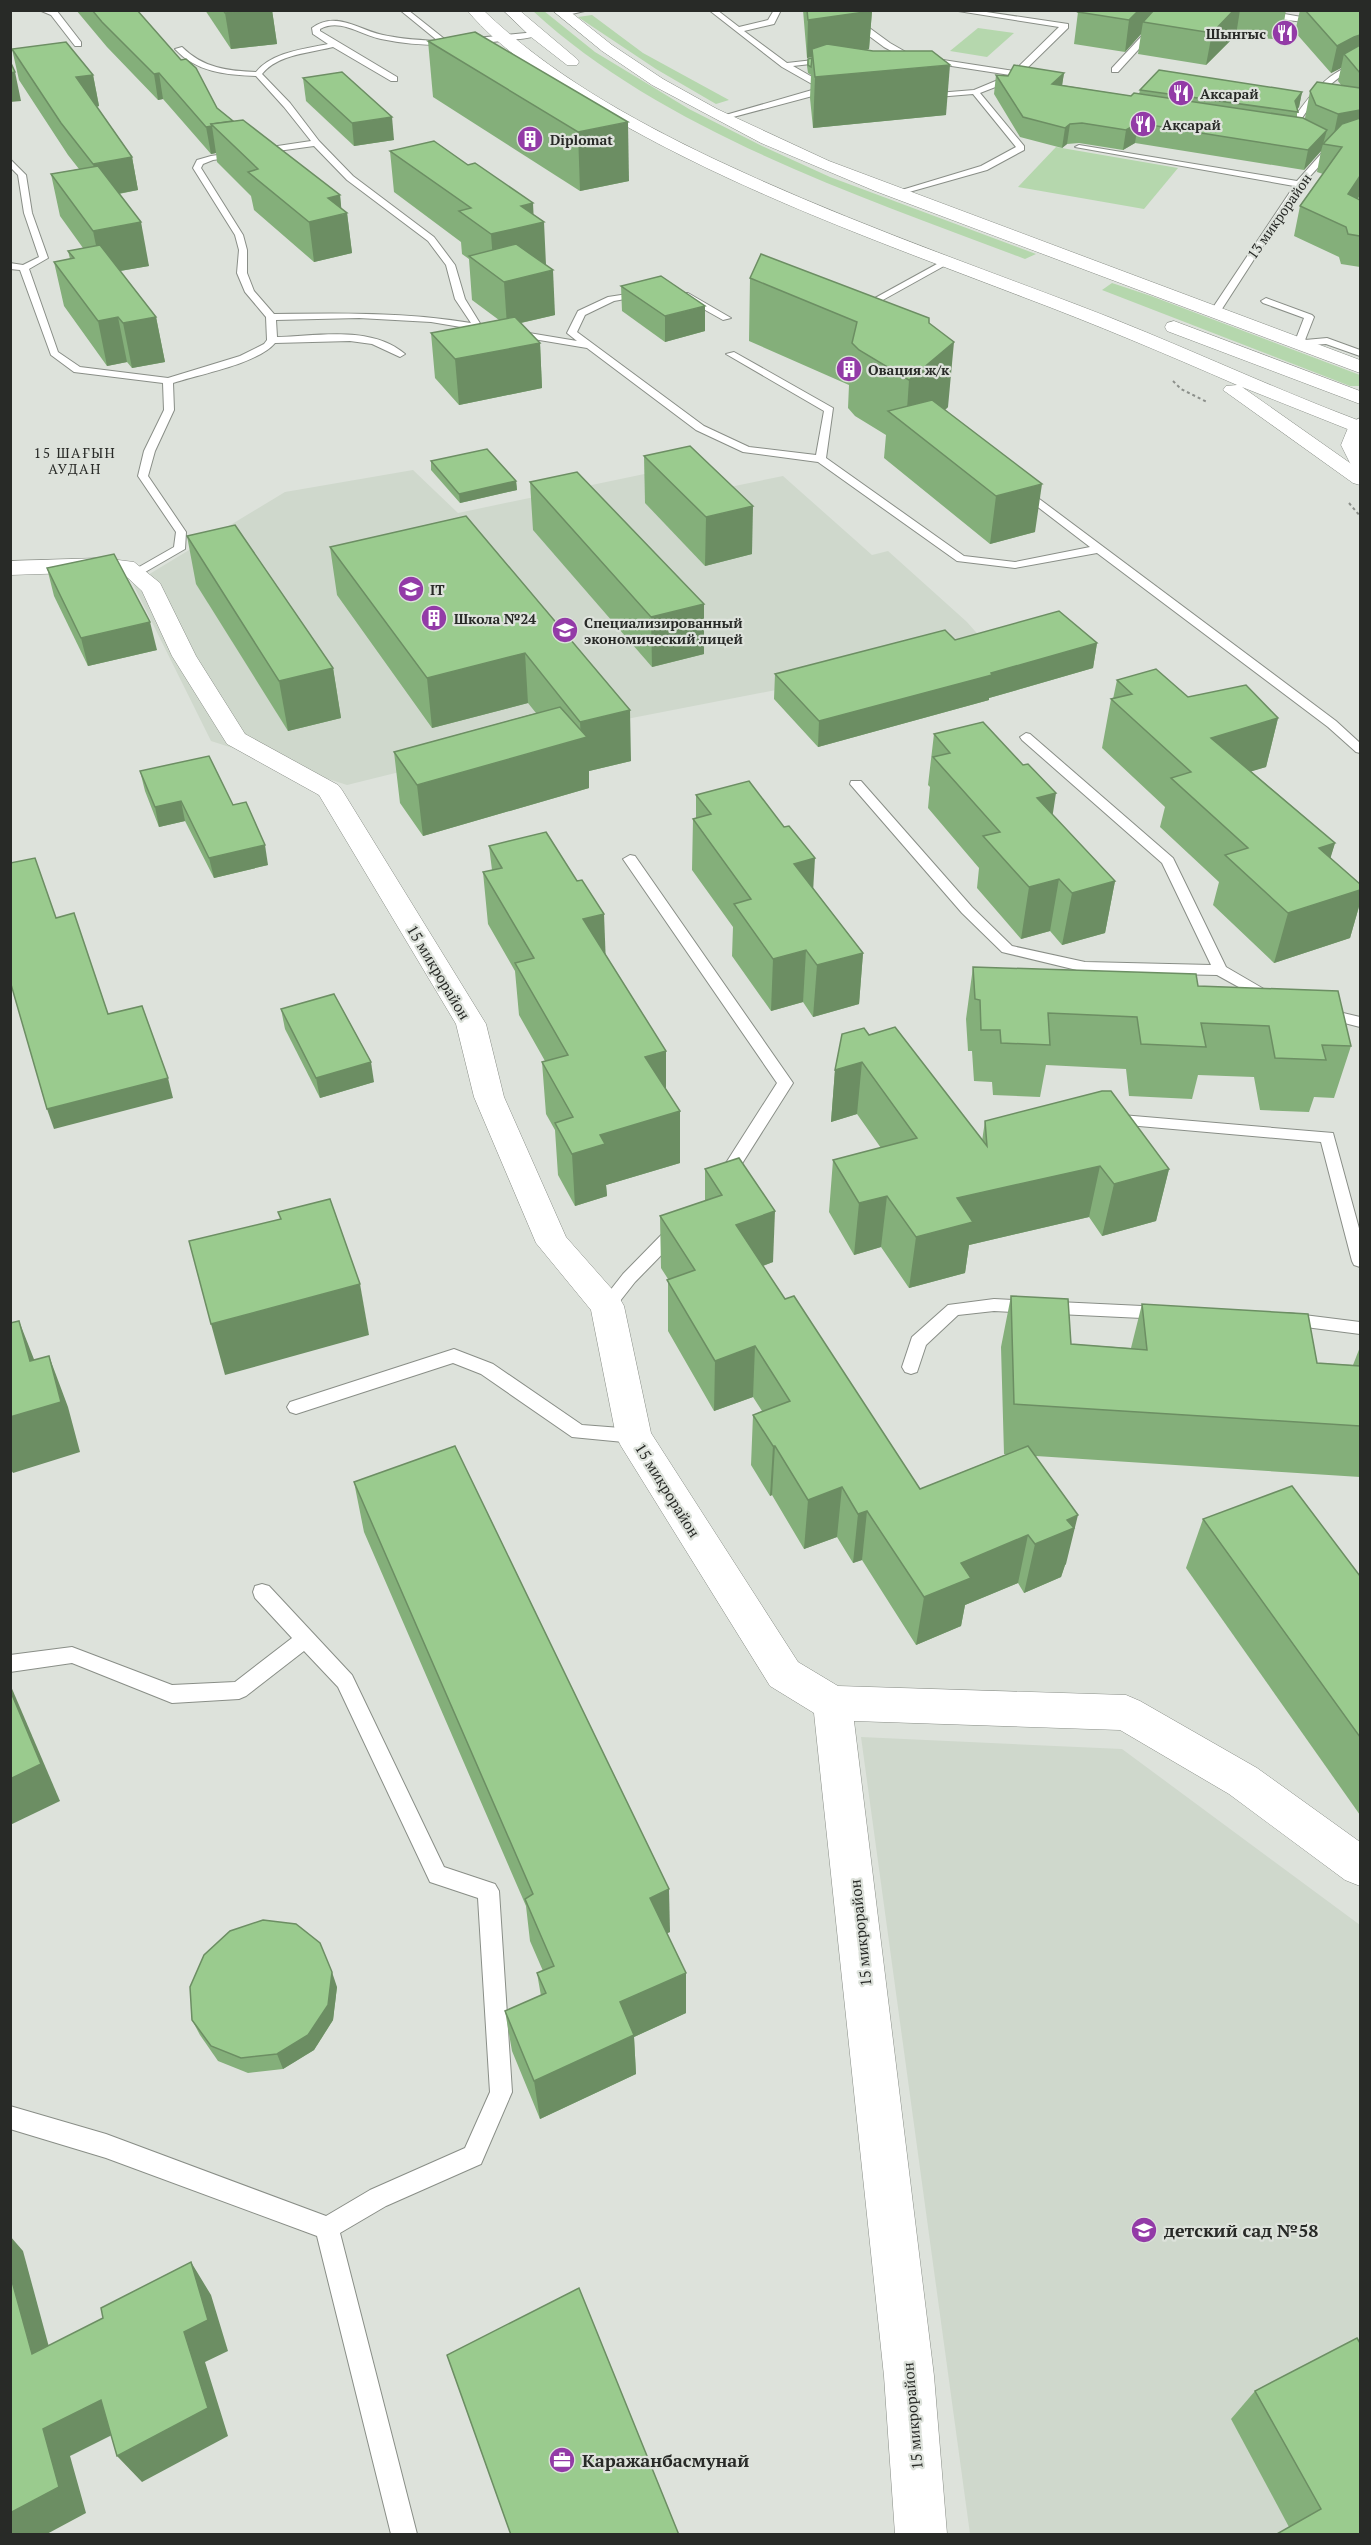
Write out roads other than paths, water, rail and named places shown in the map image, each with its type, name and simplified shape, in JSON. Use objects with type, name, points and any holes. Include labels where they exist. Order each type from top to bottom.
[{"type":"street","points":[[474,10],[503,39],[567,86],[641,129],[724,171],[800,205],[949,261],[1359,426],[1350,445],[1360,465]]},
{"type":"street","points":[[510,10],[536,34],[588,74]]},
{"type":"street","points":[[561,12],[646,75],[725,118],[795,152],[898,194],[1360,367]]},
{"type":"street","points":[[653,115],[682,132],[798,184]]},
{"type":"street","points":[[1162,322],[1360,398]]},
{"type":"street","points":[[1163,346],[1257,406],[1360,479]]},
{"type":"street","points":[[10,567],[102,565],[126,567],[136,573]]},
{"type":"street","name":"15 микрорайон","points":[[136,573],[152,588],[183,656],[236,739],[329,790],[471,1024],[489,1098],[552,1243],[607,1306],[634,1436],[784,1674],[831,1703],[843,1785],[908,2364],[921,2535]]},
{"type":"street","points":[[831,1703],[1126,1713],[1243,1781],[1360,1866]]},
{"type":"lane","points":[[42,10],[54,14],[78,44]]},
{"type":"lane","points":[[403,10],[447,44]]},
{"type":"lane","points":[[561,12],[586,10]]},
{"type":"lane","points":[[712,10],[785,65],[825,89],[836,91]]},
{"type":"lane","points":[[737,30],[771,22],[778,10]]},
{"type":"lane","points":[[869,10],[860,15],[860,26],[909,57],[1017,74]]},
{"type":"lane","points":[[914,96],[946,96],[975,92],[1013,77],[1065,26],[955,10]]},
{"type":"lane","points":[[1265,10],[1265,15],[1332,24]]},
{"type":"lane","points":[[394,80],[334,45],[316,32],[316,28],[337,18],[379,36],[447,44],[536,34]]},
{"type":"lane","points":[[1115,70],[1158,24]]},
{"type":"lane","points":[[258,74],[262,67],[272,61],[334,45]]},
{"type":"lane","points":[[179,49],[188,60],[204,66],[228,73],[258,74],[288,105],[316,143],[350,178],[431,239],[450,265],[460,299],[478,327]]},
{"type":"lane","points":[[886,52],[897,50]]},
{"type":"lane","points":[[785,65],[841,58]]},
{"type":"lane","points":[[1303,134],[1298,118],[1316,91],[1339,72],[1360,64]]},
{"type":"lane","points":[[725,118],[825,89]]},
{"type":"lane","points":[[898,194],[984,168],[1021,148],[975,92]]},
{"type":"lane","points":[[1292,132],[1303,134],[1313,140]]},
{"type":"lane","name":"13 микрорайон","points":[[1215,312],[1326,146],[1360,141]]},
{"type":"lane","points":[[24,268],[54,353],[77,370],[168,381],[243,358],[267,346],[272,340],[271,317],[250,292],[242,273],[243,250],[239,235],[197,168],[200,162],[211,158],[316,143]]},
{"type":"lane","points":[[1079,147],[1299,184]]},
{"type":"lane","points":[[10,161],[22,175],[28,213],[44,258],[24,268],[10,266]]},
{"type":"lane","points":[[869,312],[859,309],[949,261]]},
{"type":"lane","points":[[671,287],[726,318]]},
{"type":"lane","points":[[654,291],[611,299],[581,313],[572,333],[700,428],[747,450],[820,459],[961,560],[1015,565],[1098,549]]},
{"type":"lane","points":[[1266,301],[1309,317],[1299,344],[1327,341],[1360,353]]},
{"type":"lane","points":[[271,317],[359,315],[431,319],[589,346]]},
{"type":"lane","points":[[272,340],[350,338],[374,341],[400,354]]},
{"type":"lane","points":[[731,354],[829,410],[820,459]]},
{"type":"lane","points":[[136,573],[179,549],[182,532],[143,476],[150,450],[170,416],[171,398],[168,381]]},
{"type":"lane","points":[[1013,484],[1332,724],[1360,749]]},
{"type":"lane","points":[[1026,737],[1168,861],[1220,970]]},
{"type":"lane","points":[[856,784],[967,910],[1007,949],[1085,967],[1220,970],[1274,1001],[1285,1004]]},
{"type":"lane","points":[[630,859],[785,1083],[720,1184],[712,1192]]},
{"type":"lane","points":[[1306,1009],[1360,1022]]},
{"type":"lane","points":[[1091,1117],[1328,1137],[1360,1261]]},
{"type":"lane","points":[[607,1306],[629,1278],[687,1218]]},
{"type":"lane","points":[[911,1367],[918,1342],[954,1309],[994,1305],[1184,1314]]},
{"type":"lane","points":[[1267,1318],[1315,1321],[1360,1328]]},
{"type":"lane","points":[[296,1407],[454,1356],[487,1369],[578,1432],[634,1436]]},
{"type":"lane","points":[[262,1592],[345,1681],[437,1875],[488,1891],[501,2092],[473,2156],[378,2198],[327,2228]]},
{"type":"lane","points":[[10,1664],[72,1655],[172,1694],[239,1690],[305,1639]]},
{"type":"lane","points":[[10,2116],[106,2146],[327,2228]]},
{"type":"lane","points":[[327,2228],[404,2535]]},
{"type":"place","name":"Шынгыс","points":[[1285,33]]},
{"type":"place","name":"Аксарай","points":[[1181,93]]},
{"type":"place","name":"Ақсарай","points":[[1143,124]]},
{"type":"place","name":"Diplomat","points":[[530,139]]},
{"type":"place","name":"Овация ж/к","points":[[849,369]]},
{"type":"place","name":"IT","points":[[411,589]]},
{"type":"place","name":"Школа №24","points":[[434,618]]},
{"type":"place","name":"Специализированный экономический лицей","points":[[565,630]]},
{"type":"place","name":"детский сад №58","points":[[1144,2230]]},
{"type":"place","name":"Каражанбасмунай","points":[[562,2460]]},
{"type":"district","name":"15 ШАҒЫН АУДАН","points":[[75,460]]}]
